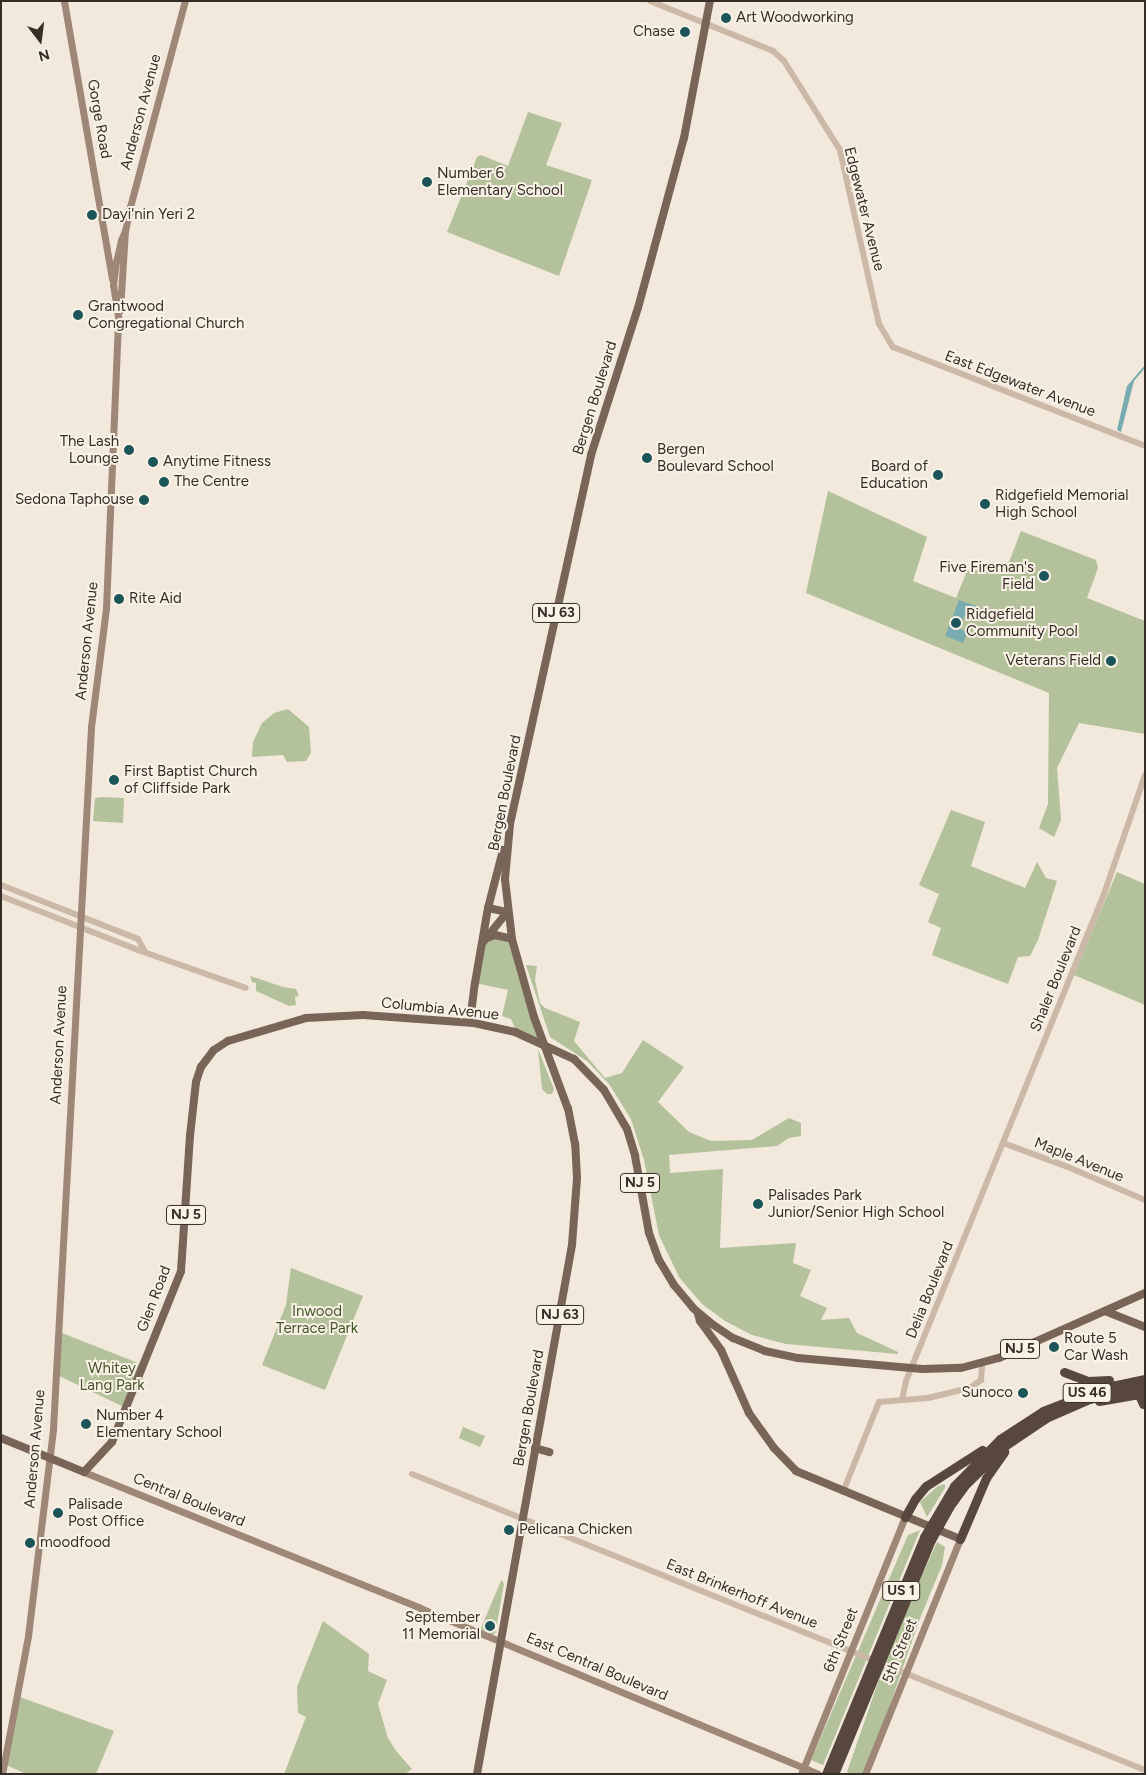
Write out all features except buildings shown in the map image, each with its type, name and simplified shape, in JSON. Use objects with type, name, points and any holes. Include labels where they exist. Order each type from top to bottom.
[{"type":"highway","points":[[1064,1372],[1088,1381],[1109,1380]]},
{"type":"highway","name":"US 1","points":[[831,1771],[930,1534],[968,1470],[1000,1440],[1043,1411],[1047,1406],[1068,1395],[1109,1380],[1145,1374]]},
{"type":"highway","name":"US 46","points":[[1043,1411],[1102,1388],[1145,1379]]},
{"type":"highway","points":[[1143,1404],[1140,1397],[1144,1390]]},
{"type":"highway","name":"US 46","points":[[1062,1410],[1108,1393],[1144,1390]]},
{"type":"highway","name":"US 1","points":[[936,1522],[972,1477],[1016,1437],[1062,1410]]},
{"type":"highway","points":[[960,1539],[988,1474],[1016,1437]]},
{"type":"highway","points":[[906,1517],[917,1496],[930,1483],[1000,1440]]},
{"type":"main road","name":"Gorge Road","points":[[64,1],[107,241],[107,256],[113,285]]},
{"type":"main road","name":"Anderson Avenue","points":[[118,316],[113,285],[116,262],[185,1]]},
{"type":"main road","name":"Bergen Boulevard","points":[[477,1774],[499,1641],[572,1245],[577,1190],[572,1126],[565,1099],[526,994],[507,912],[505,879],[510,824],[591,455],[635,318],[684,138],[710,1]]},
{"type":"main road","name":"Anderson Avenue","points":[[2,1774],[28,1636],[50,1459],[91,727],[106,608],[118,316],[125,231]]},
{"type":"main road","name":"Gorge Road","points":[[107,241],[122,275]]},
{"type":"main road","points":[[474,1023],[472,1006],[485,940],[488,908],[510,824]]},
{"type":"main road","points":[[485,940],[507,912],[488,908]]},
{"type":"main road","points":[[485,940],[495,935],[512,939]]},
{"type":"main road","name":"Columbia Avenue","points":[[205,1060],[214,1050],[228,1042],[300,1019],[328,1015],[364,1015],[474,1023],[515,1032],[574,1059],[596,1080],[620,1115],[635,1156],[645,1218],[654,1249],[674,1285],[697,1312]]},
{"type":"main road","name":"Glen Road","points":[[84,1472],[105,1451],[116,1435],[181,1271],[192,1110],[198,1074],[205,1060]]},
{"type":"main road","name":"NJ 5","points":[[697,1312],[733,1338],[765,1351],[798,1358],[922,1369],[950,1369],[982,1364],[1145,1293]]},
{"type":"main road","points":[[1105,1311],[1145,1327]]},
{"type":"main road","points":[[697,1312],[700,1321],[721,1350],[754,1421],[774,1448],[796,1471],[960,1539]]},
{"type":"main road","name":"Central Boulevard","points":[[1,1438],[366,1588]]},
{"type":"main road","points":[[535,1448],[549,1452]]},
{"type":"main road","name":"6th Street","points":[[802,1771],[906,1517]]},
{"type":"main road","name":"5th Street","points":[[865,1774],[960,1539]]},
{"type":"main road","name":"East Central Boulevard","points":[[366,1588],[499,1641],[802,1771],[818,1774]]},
{"type":"street","name":"Edgewater Avenue","points":[[650,1],[706,22],[776,52],[784,61],[835,141],[841,155],[879,324],[888,342]]},
{"type":"street","name":"East Edgewater Avenue","points":[[888,342],[893,347],[910,354],[1145,446]]},
{"type":"street","name":"Shaler Boulevard","points":[[983,1190],[1104,894],[1145,775]]},
{"type":"street","points":[[1,885],[138,940],[144,950]]},
{"type":"street","points":[[1,896],[246,988]]},
{"type":"street","name":"Maple Avenue","points":[[1002,1143],[1068,1167],[1145,1200]]},
{"type":"street","name":"Delia Boulevard","points":[[902,1400],[906,1381],[983,1190]]},
{"type":"street","points":[[843,1492],[879,1402],[928,1398],[975,1386],[983,1376],[982,1364]]},
{"type":"street","name":"East Brinkerhoff Avenue","points":[[412,1474],[1145,1770]]},
{"type":"green space","points":[[528,112],[562,123],[546,165],[592,180],[559,276],[447,232],[477,157],[481,155],[508,166]]},
{"type":"green space","points":[[828,491],[927,537],[913,581],[956,598],[967,571],[1007,567],[1021,531],[1096,560],[1098,568],[1087,598],[1145,621],[1145,734],[1079,723],[1057,768],[1061,820],[1054,837],[1039,828],[1048,804],[1049,693],[806,593]]},
{"type":"green space","points":[[288,709],[309,727],[311,753],[306,761],[287,762],[283,755],[252,757],[253,742],[262,723],[274,713]]},
{"type":"green space","points":[[95,798],[124,798],[123,823],[93,821]]},
{"type":"green space","points":[[951,810],[985,822],[971,866],[1025,888],[1037,862],[1046,878],[1057,881],[1038,940],[1030,956],[1018,957],[1008,984],[932,955],[941,928],[928,922],[939,894],[919,885]]},
{"type":"green space","points":[[1117,872],[1145,884],[1145,1005],[1074,975]]},
{"type":"green space","points":[[487,938],[512,939],[544,1045],[517,1033],[511,1019],[502,1016],[508,990],[475,983],[483,942]]},
{"type":"green space","points":[[526,965],[537,966],[535,980],[540,1003],[545,1008],[580,1022],[574,1041],[605,1078],[622,1073],[643,1040],[684,1067],[658,1102],[689,1132],[711,1141],[752,1140],[789,1118],[801,1123],[801,1136],[789,1138],[777,1146],[669,1155],[670,1173],[723,1169],[720,1248],[796,1243],[793,1263],[811,1270],[800,1296],[827,1308],[821,1320],[849,1318],[857,1333],[898,1352],[898,1354],[786,1344],[752,1335],[725,1321],[702,1304],[679,1277],[659,1235],[644,1160],[631,1119],[609,1084],[587,1061],[550,1037]]},
{"type":"green space","points":[[250,976],[283,987],[296,989],[299,996],[295,997],[296,1005],[289,1006],[256,991],[256,983],[252,982]]},
{"type":"green space","points":[[538,1049],[554,1089],[552,1094],[547,1094],[542,1089]]},
{"type":"green space","name":"Inwood Terrace Park","points":[[291,1268],[363,1296],[325,1390],[262,1365],[286,1305]]},
{"type":"green space","name":"Whitey Lang Park","points":[[57,1331],[143,1365],[126,1408],[55,1374]]},
{"type":"green space","points":[[463,1427],[485,1436],[480,1447],[459,1438]]},
{"type":"green space","points":[[945,1484],[945,1488],[927,1517],[920,1502],[938,1486]]},
{"type":"green space","points":[[920,1530],[823,1765],[811,1760],[908,1535]]},
{"type":"green space","points":[[937,1542],[945,1547],[942,1565],[919,1621],[866,1774],[850,1774],[847,1772],[891,1645]]},
{"type":"green space","points":[[502,1580],[504,1584],[495,1634],[492,1635],[482,1631],[481,1628]]},
{"type":"green space","points":[[323,1621],[369,1654],[368,1671],[387,1680],[378,1704],[388,1738],[396,1751],[412,1769],[405,1774],[284,1774],[306,1717],[298,1713],[297,1687]]},
{"type":"green space","points":[[17,1696],[114,1731],[96,1774],[26,1774],[4,1764]]},
{"type":"water","points":[[1145,365],[1145,368],[1134,381],[1121,432],[1117,430],[1127,386]]},
{"type":"water","name":"Ridgefield Community Pool","points":[[959,600],[976,606],[972,616],[965,614],[960,629],[968,632],[963,643],[945,636]]},
{"type":"place","name":"Art Woodworking","points":[[726,18]]},
{"type":"place","name":"Chase","points":[[685,32]]},
{"type":"place","name":"Number 6 Elementary School","points":[[427,182]]},
{"type":"place","name":"Dayi'nin Yeri 2","points":[[92,215]]},
{"type":"place","name":"Grantwood Congregational Church","points":[[78,315]]},
{"type":"place","name":"The Lash Lounge","points":[[129,450]]},
{"type":"place","name":"Bergen Boulevard School","points":[[647,458]]},
{"type":"place","name":"Anytime Fitness","points":[[153,462]]},
{"type":"place","name":"Board of Education","points":[[938,475]]},
{"type":"place","name":"The Centre","points":[[164,482]]},
{"type":"place","name":"Sedona Taphouse","points":[[144,500]]},
{"type":"place","name":"Ridgefield Memorial High School","points":[[985,504]]},
{"type":"place","name":"Five Fireman's Field","points":[[1044,576]]},
{"type":"place","name":"Rite Aid","points":[[119,599]]},
{"type":"place","name":"Ridgefield Community Pool","points":[[956,623]]},
{"type":"place","name":"Veterans Field","points":[[1111,661]]},
{"type":"place","name":"First Baptist Church of Cliffside Park","points":[[114,780]]},
{"type":"place","name":"Palisades Park Junior/Senior High School","points":[[758,1204]]},
{"type":"place","name":"Route 5 Car Wash","points":[[1054,1347]]},
{"type":"place","name":"Sunoco","points":[[1023,1393]]},
{"type":"place","name":"Number 4 Elementary School","points":[[86,1424]]},
{"type":"place","name":"Palisade Post Office","points":[[58,1513]]},
{"type":"place","name":"Pelicana Chicken","points":[[509,1530]]},
{"type":"place","name":"moodfood","points":[[30,1543]]},
{"type":"place","name":"September 11 Memorial","points":[[490,1626]]}]
